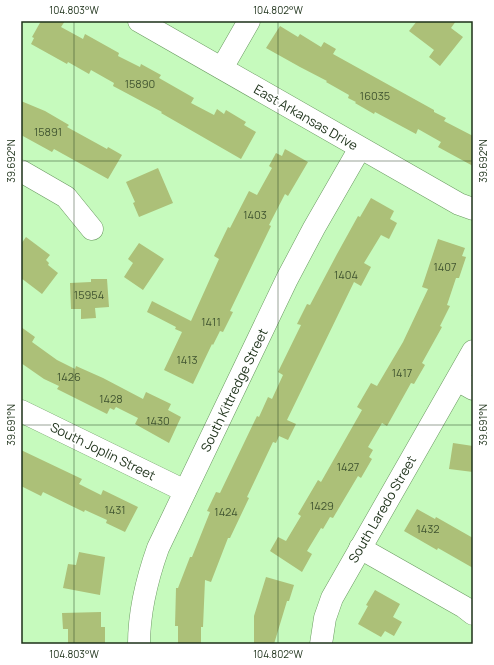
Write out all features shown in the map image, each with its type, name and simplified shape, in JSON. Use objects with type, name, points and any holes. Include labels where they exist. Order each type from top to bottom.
[{"type":"street","name":"East Arkansas Drive","points":[[139,21],[459,204],[473,209]]},
{"type":"street","points":[[222,68],[249,21]]},
{"type":"street","name":"South Kittredge Street","points":[[139,644],[141,608],[149,571],[158,548],[287,279],[314,228],[360,148]]},
{"type":"street","points":[[21,172],[66,197],[92,229]]},
{"type":"street","name":"South Laredo Street","points":[[321,644],[325,618],[332,598],[360,548],[465,384],[473,351]]},
{"type":"street","name":"South Joplin Street","points":[[21,411],[185,491]]},
{"type":"street","points":[[360,548],[473,614]]},
{"type":"building","points":[[41,21],[65,21],[61,27],[83,39],[85,34],[119,53],[118,56],[140,67],[141,64],[161,75],[159,78],[194,98],[191,103],[214,115],[217,109],[224,114],[226,110],[246,122],[244,125],[256,132],[241,159],[161,113],[162,112],[113,86],[114,83],[91,70],[89,74],[68,62],[67,64],[31,44],[34,38],[32,37]]},
{"type":"building","points":[[417,21],[456,21],[451,28],[463,37],[440,66],[429,57],[434,50],[409,31]]},
{"type":"building","points":[[280,26],[298,37],[300,34],[321,47],[324,42],[336,49],[333,54],[434,110],[434,112],[446,118],[444,121],[473,136],[473,166],[438,147],[441,142],[418,129],[416,134],[375,112],[374,114],[355,103],[356,102],[348,98],[349,95],[326,82],[327,81],[266,48]]},
{"type":"building","points":[[21,101],[45,111],[69,125],[67,127],[107,149],[108,147],[122,155],[108,179],[54,149],[52,152],[21,135]]},
{"type":"building","points":[[285,149],[308,162],[288,196],[285,194],[269,225],[271,226],[230,311],[233,312],[223,332],[220,331],[213,345],[212,344],[193,384],[164,370],[182,332],[175,329],[176,327],[147,312],[152,301],[191,321],[219,259],[214,256],[228,227],[230,228],[249,191],[257,195],[272,168],[269,166],[276,153],[282,156]]},
{"type":"building","points":[[158,168],[173,203],[139,217],[133,203],[135,202],[126,182]]},
{"type":"building","points":[[371,198],[394,211],[390,219],[397,223],[389,239],[381,235],[364,263],[371,267],[361,286],[354,282],[287,420],[296,424],[288,440],[279,436],[276,443],[273,442],[247,497],[249,498],[230,538],[228,538],[211,582],[205,580],[201,644],[178,644],[178,626],[175,626],[176,588],[178,588],[190,557],[192,557],[210,512],[207,511],[216,492],[220,493],[257,416],[259,417],[268,397],[272,399],[283,375],[278,372],[301,325],[297,324],[307,304],[310,305],[358,216],[360,217]]},
{"type":"building","points":[[26,237],[50,255],[46,260],[49,263],[48,265],[58,273],[42,294],[21,278],[21,244]]},
{"type":"building","points":[[438,239],[465,248],[462,256],[466,257],[459,278],[456,278],[447,305],[450,306],[440,326],[442,327],[422,363],[425,365],[414,384],[411,383],[387,426],[382,423],[368,447],[373,450],[369,457],[372,459],[361,478],[358,476],[333,518],[330,517],[323,529],[321,528],[307,551],[312,554],[302,572],[270,551],[278,537],[286,541],[301,516],[298,514],[318,480],[321,482],[362,410],[357,407],[371,383],[377,386],[403,342],[428,289],[422,287]]},
{"type":"building","points":[[139,243],[164,259],[143,290],[124,277],[133,263],[128,259]]},
{"type":"building","points":[[91,279],[107,279],[109,307],[95,308],[96,318],[81,319],[81,309],[71,309],[70,283],[91,282]]},
{"type":"building","points":[[21,327],[35,337],[32,342],[57,360],[75,369],[76,366],[103,378],[143,399],[146,392],[171,404],[168,410],[181,417],[169,443],[135,424],[138,418],[116,407],[114,410],[110,408],[107,414],[57,389],[59,386],[44,379],[21,363]]},
{"type":"building","points":[[453,443],[473,446],[473,472],[449,469]]},
{"type":"building","points":[[21,450],[82,479],[79,484],[101,495],[103,490],[138,507],[125,532],[106,523],[107,520],[85,510],[84,512],[43,492],[41,496],[21,486]]},
{"type":"building","points":[[417,509],[435,519],[436,517],[473,538],[473,568],[404,531]]},
{"type":"building","points":[[79,552],[105,557],[100,595],[63,588],[68,564],[76,565]]},
{"type":"building","points":[[266,577],[294,585],[289,601],[287,601],[274,644],[254,644],[254,616]]},
{"type":"building","points":[[375,590],[400,604],[393,617],[402,622],[394,636],[385,631],[381,637],[358,624],[368,606],[366,605]]},
{"type":"building","points":[[101,612],[101,627],[105,627],[105,644],[68,644],[68,629],[63,629],[62,613]]}]
